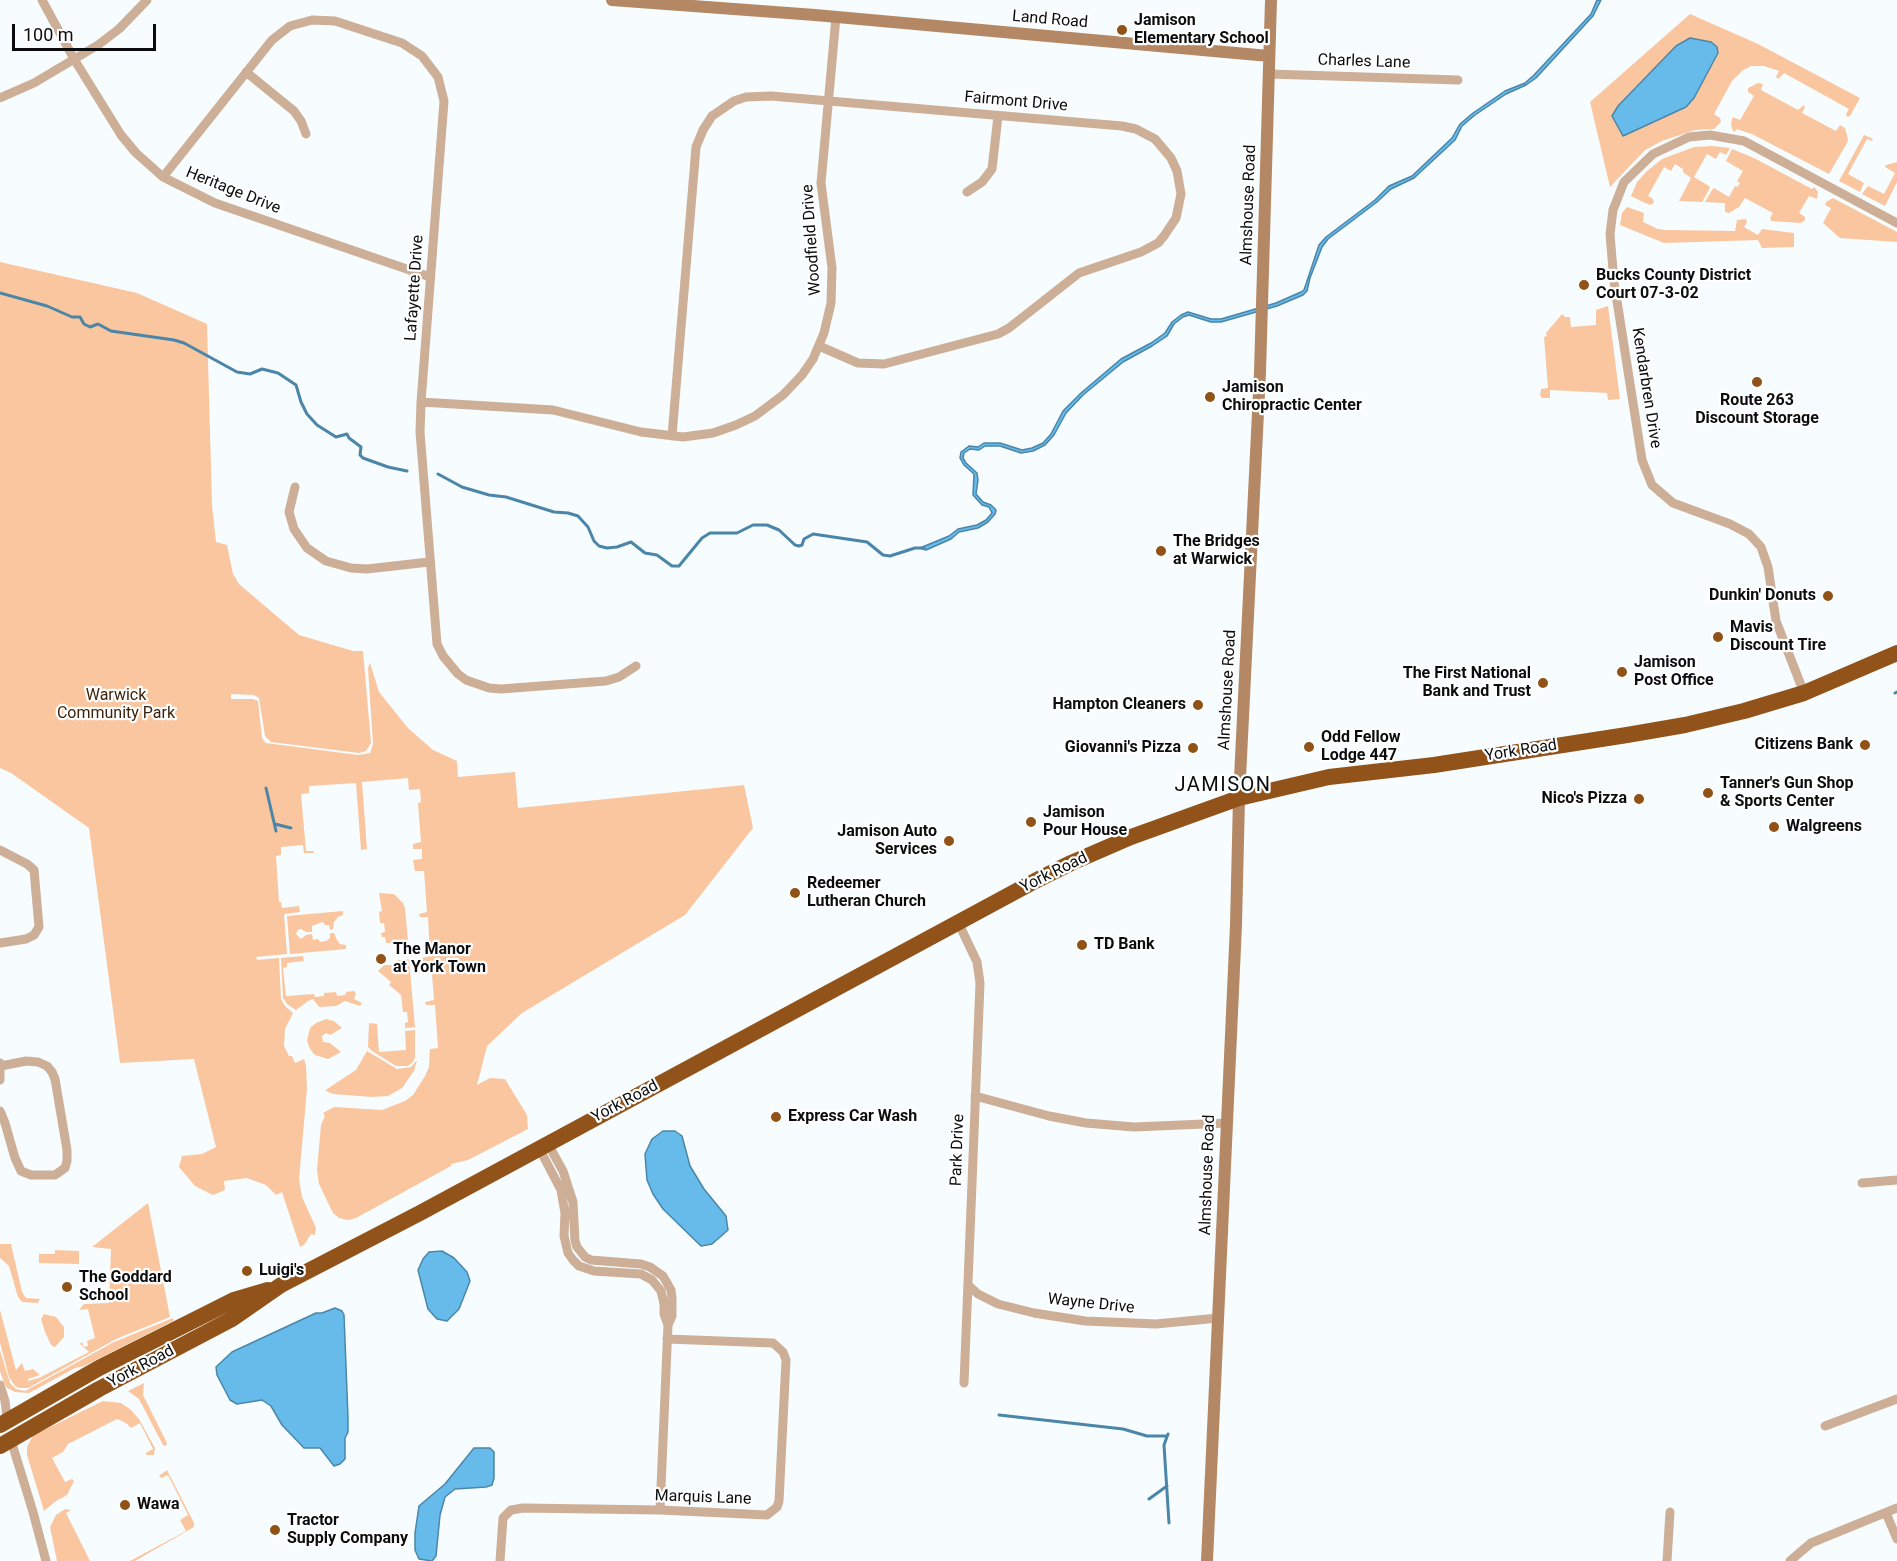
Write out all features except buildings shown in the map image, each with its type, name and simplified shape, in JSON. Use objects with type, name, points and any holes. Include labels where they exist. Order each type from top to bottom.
[{"type":"highway","name":"York Road","points":[[5,1442],[232,1319],[281,1286],[958,922],[1071,863],[1131,837],[1239,798],[1329,777],[1461,761],[1684,725],[1769,705],[1804,693],[1897,653]]},
{"type":"highway","name":"York Road","points":[[3,1416],[234,1300],[281,1286]]},
{"type":"main road","name":"Land Road","points":[[612,0],[836,17],[1269,56]]},
{"type":"main road","name":"Almshouse Road","points":[[1207,1561],[1236,925],[1239,798],[1260,372],[1271,0]]},
{"type":"street","name":"Heritage Drive","points":[[42,0],[74,59],[121,135],[136,153],[163,177],[215,203],[430,277]]},
{"type":"street","points":[[0,98],[34,83],[113,33],[147,0]]},
{"type":"street","name":"Woodfield Drive","points":[[421,402],[553,410],[641,432],[672,436],[713,433],[736,425],[755,416],[791,387],[802,375],[819,346],[829,315],[832,285],[822,195],[836,17]]},
{"type":"street","name":"Lafayette Drive","points":[[163,177],[278,34],[298,23],[335,21],[402,43],[422,56],[432,66],[438,77],[444,101],[421,402],[421,441],[437,644],[447,662],[466,680],[489,688],[606,681],[619,677],[636,666]]},
{"type":"street","points":[[246,72],[294,111],[306,134]]},
{"type":"street","name":"Charles Lane","points":[[1269,74],[1458,80]]},
{"type":"street","name":"Fairmont Drive","points":[[672,436],[695,159],[700,137],[712,117],[722,108],[746,97],[771,96],[1122,126],[1136,129],[1155,139],[1171,158],[1180,180],[1180,206],[1172,226],[1158,243],[1149,249],[1079,273],[1009,328],[998,334],[878,364],[853,362],[819,346]]},
{"type":"street","points":[[968,192],[982,182],[992,169],[998,116]]},
{"type":"street","name":"Kendarbren Drive","points":[[1804,693],[1776,621],[1768,567],[1761,547],[1749,534],[1730,524],[1673,503],[1652,485],[1642,460],[1614,282],[1610,234],[1613,210],[1624,182],[1653,154],[1689,136],[1710,135],[1744,141],[1897,224]]},
{"type":"street","points":[[295,487],[290,512],[294,529],[307,548],[326,561],[351,568],[367,569],[429,562]]},
{"type":"street","points":[[0,850],[34,870],[39,927],[26,939],[0,943]]},
{"type":"street","name":"Park Drive","points":[[958,922],[979,968],[964,1383]]},
{"type":"street","points":[[0,1080],[0,1065],[26,1061],[38,1062],[47,1066],[52,1072],[67,1150],[65,1168],[55,1175],[31,1175],[21,1171],[0,1111]]},
{"type":"street","points":[[975,1096],[1049,1116],[1086,1123],[1134,1127],[1227,1123]]},
{"type":"street","points":[[543,1146],[563,1171],[573,1202],[575,1241],[585,1257],[591,1260],[641,1264],[650,1267],[663,1276],[671,1290],[672,1316],[668,1325],[667,1339],[660,1510]]},
{"type":"street","points":[[1862,1183],[1897,1180]]},
{"type":"street","name":"Wayne Drive","points":[[968,1285],[978,1294],[998,1304],[1034,1313],[1085,1321],[1156,1324],[1218,1318]]},
{"type":"street","name":"Marquis Lane","points":[[500,1561],[501,1524],[503,1518],[511,1510],[523,1508],[660,1510],[767,1515],[777,1507],[786,1360],[783,1352],[773,1343],[667,1339]]},
{"type":"street","points":[[0,1386],[5,1401],[3,1416],[5,1442],[33,1512],[46,1561]]},
{"type":"street","points":[[1825,1426],[1897,1399]]},
{"type":"street","points":[[1790,1561],[1811,1543],[1897,1508]]},
{"type":"street","points":[[1667,1561],[1670,1512]]},
{"type":"street","points":[[1886,1512],[1897,1539]]},
{"type":"green space","points":[[1690,14],[1758,44],[1860,98],[1850,116],[1847,117],[1849,109],[1784,73],[1778,79],[1776,77],[1779,71],[1764,66],[1751,66],[1732,81],[1714,114],[1720,118],[1721,122],[1714,129],[1695,130],[1662,141],[1645,150],[1610,187],[1590,102]],"holes":[[[1690,38],[1717,47],[1718,54],[1694,98],[1618,106],[1676,46]]]},
{"type":"green space","points":[[1758,83],[1763,84],[1761,90],[1798,110],[1804,105],[1802,113],[1836,131],[1840,125],[1845,128],[1847,143],[1829,174],[1752,134],[1736,129],[1735,132],[1733,131],[1731,125],[1733,117],[1740,120],[1754,96],[1748,92],[1748,88]]},
{"type":"green space","points":[[1864,135],[1873,139],[1872,141],[1867,139],[1848,174],[1864,183],[1860,192],[1839,181]]},
{"type":"green space","points":[[1694,147],[1730,148],[1726,155],[1720,152],[1716,159],[1707,154],[1694,177],[1710,188],[1702,202],[1679,201],[1691,178],[1675,164],[1671,171],[1664,167],[1648,196],[1653,199],[1654,203],[1650,205],[1631,196],[1637,182],[1662,159]]},
{"type":"green space","points":[[1732,149],[1812,189],[1814,187],[1818,192],[1817,199],[1809,196],[1799,213],[1805,217],[1805,220],[1801,223],[1771,221],[1773,213],[1745,198],[1739,207],[1729,213],[1725,212],[1725,203],[1705,202],[1714,188],[1729,197],[1735,186],[1737,187],[1740,183],[1737,181],[1743,171],[1726,161]]},
{"type":"green space","points":[[1897,162],[1897,182],[1885,206],[1862,194],[1868,186],[1884,194],[1895,173],[1885,167]]},
{"type":"green space","points":[[1833,198],[1897,232],[1897,242],[1840,238],[1823,223],[1831,208],[1825,205],[1826,202]]},
{"type":"green space","points":[[1627,207],[1644,213],[1643,222],[1658,229],[1667,230],[1735,231],[1737,220],[1746,219],[1744,227],[1758,235],[1762,229],[1794,233],[1794,247],[1762,248],[1758,240],[1664,243],[1620,225],[1622,213]]},
{"type":"green space","name":"Warwick Community Park","points":[[0,262],[137,293],[207,324],[212,505],[216,542],[227,545],[233,574],[239,584],[299,635],[353,651],[363,651],[371,743],[366,751],[359,753],[271,742],[265,736],[259,698],[254,695],[231,694],[231,699],[258,701],[262,738],[266,743],[358,755],[370,753],[373,744],[368,668],[370,663],[379,692],[408,728],[433,750],[457,761],[458,777],[515,772],[518,808],[744,785],[753,828],[685,915],[522,1013],[487,1046],[477,1085],[490,1078],[505,1079],[527,1115],[528,1129],[468,1160],[451,1164],[356,1218],[348,1220],[339,1218],[333,1213],[319,1184],[317,1170],[321,1125],[325,1116],[323,1113],[334,1107],[382,1110],[405,1101],[413,1095],[425,1076],[429,1067],[430,1049],[438,1048],[435,1005],[426,1005],[425,1002],[434,1000],[431,961],[423,961],[422,958],[430,956],[428,917],[420,917],[419,914],[427,912],[424,871],[415,871],[413,860],[422,859],[422,849],[413,849],[413,844],[421,842],[418,803],[421,802],[420,789],[409,790],[408,778],[362,782],[367,849],[361,850],[356,783],[309,786],[309,793],[301,794],[306,851],[314,853],[304,853],[303,845],[281,847],[281,855],[276,856],[279,902],[282,908],[299,906],[300,912],[284,914],[287,954],[256,957],[257,960],[279,958],[281,999],[293,1013],[285,1029],[284,1046],[295,1063],[304,1059],[306,1066],[307,1089],[299,1179],[302,1197],[316,1228],[315,1235],[311,1234],[300,1247],[282,1192],[276,1195],[266,1185],[247,1178],[224,1181],[225,1190],[213,1195],[195,1186],[179,1167],[182,1156],[202,1154],[216,1147],[194,1059],[120,1063],[89,828],[11,773],[0,768]]},
{"type":"green space","points":[[1608,306],[1620,399],[1608,400],[1607,393],[1550,390],[1550,398],[1542,398],[1541,389],[1548,388],[1544,337],[1547,336],[1546,333],[1562,314],[1570,317],[1571,327],[1596,325],[1596,310]]},
{"type":"green space","points":[[379,893],[394,894],[403,903],[408,941],[386,943],[385,937],[382,937],[381,933],[385,932],[384,923],[380,923],[379,912],[382,911]]},
{"type":"green space","points":[[343,911],[343,915],[334,922],[333,929],[330,930],[329,925],[323,922],[312,926],[312,932],[301,929],[296,934],[301,939],[312,934],[313,940],[318,939],[320,942],[326,941],[330,938],[330,933],[334,933],[340,944],[346,945],[346,949],[290,954],[287,916]]},
{"type":"green space","points":[[303,956],[304,961],[287,963],[287,967],[283,968],[286,996],[314,994],[315,997],[324,996],[324,993],[336,992],[337,996],[354,991],[356,994],[354,999],[362,1003],[360,1006],[345,1001],[336,1006],[319,1007],[313,999],[296,1010],[287,1004],[283,998],[281,958]]},
{"type":"green space","points":[[409,959],[415,1027],[405,1028],[405,1023],[408,1022],[407,1012],[403,1012],[401,995],[378,971],[384,965],[398,965],[398,960]]},
{"type":"green space","points":[[326,1019],[334,1021],[342,1028],[330,1035],[326,1033],[322,1036],[323,1042],[330,1043],[341,1052],[328,1059],[315,1055],[307,1041],[310,1028]]},
{"type":"green space","points":[[369,1023],[377,1024],[379,1052],[406,1050],[405,1031],[415,1030],[413,1062],[408,1066],[396,1066],[372,1051],[368,1047]]},
{"type":"green space","points":[[367,1051],[397,1069],[411,1067],[417,1060],[414,1071],[402,1088],[388,1096],[333,1094],[326,1091],[356,1070]]},
{"type":"green space","points":[[148,1203],[170,1317],[116,1339],[28,1388],[15,1386],[9,1377],[0,1343],[0,1310],[16,1370],[22,1363],[25,1371],[33,1369],[40,1375],[28,1381],[39,1378],[89,1352],[80,1344],[82,1342],[84,1347],[88,1346],[87,1341],[95,1338],[88,1309],[79,1310],[84,1304],[109,1303],[111,1249],[92,1247]]},
{"type":"green space","points":[[0,1244],[11,1244],[22,1292],[26,1298],[40,1299],[38,1303],[22,1302],[18,1297],[9,1266],[0,1258]]},
{"type":"green space","points":[[55,1250],[79,1251],[79,1264],[39,1263],[39,1254],[55,1254]]},
{"type":"green space","points":[[44,1314],[56,1317],[64,1327],[64,1337],[55,1347],[51,1345],[45,1332],[41,1319]]},
{"type":"green space","points":[[173,1318],[173,1321],[29,1393],[15,1392],[7,1388],[4,1383],[0,1371],[0,1350],[10,1383],[16,1389],[25,1391],[114,1342]]},
{"type":"green space","points":[[144,1383],[143,1395],[167,1443],[166,1446],[163,1445],[139,1399],[128,1391]]},
{"type":"green space","points":[[103,1401],[121,1403],[131,1410],[139,1419],[155,1448],[154,1455],[146,1455],[153,1449],[140,1423],[131,1428],[117,1419],[68,1444],[63,1452],[52,1458],[65,1482],[72,1479],[74,1481],[67,1495],[44,1511],[27,1455],[27,1447],[31,1439],[34,1435]]},
{"type":"green space","points":[[167,1470],[194,1527],[135,1561],[130,1561],[186,1531],[180,1520],[188,1515],[168,1475],[161,1478],[159,1476]]},
{"type":"green space","points":[[65,1509],[71,1510],[66,1513],[90,1561],[57,1561],[50,1527],[56,1515]]},
{"type":"water","points":[[1597,0],[1601,0],[1593,16],[1536,78],[1506,94],[1475,115],[1462,126],[1455,140],[1414,178],[1391,189],[1328,239],[1322,247],[1307,291],[1303,295],[1277,306],[1221,322],[1211,322],[1189,315],[1183,317],[1174,324],[1167,336],[1123,362],[1083,395],[1066,413],[1054,435],[1045,445],[1033,451],[1021,453],[1000,446],[985,446],[979,450],[970,449],[964,453],[963,458],[966,463],[977,473],[976,494],[983,502],[996,510],[995,514],[978,528],[959,532],[951,539],[926,550],[920,548],[949,536],[958,529],[977,525],[992,513],[989,507],[982,505],[973,495],[974,474],[964,465],[960,458],[961,452],[969,446],[978,447],[984,443],[1000,443],[1022,450],[1043,443],[1051,434],[1063,411],[1081,393],[1121,359],[1165,333],[1172,322],[1181,315],[1188,312],[1211,319],[1221,319],[1276,303],[1304,290],[1319,245],[1326,237],[1375,200],[1389,186],[1412,176],[1452,138],[1460,124],[1473,113],[1505,91],[1525,83],[1591,14]]},
{"type":"water","points":[[1690,38],[1711,42],[1717,47],[1718,53],[1694,98],[1686,107],[1623,136],[1612,116],[1618,106],[1676,46]]},
{"type":"water","points":[[663,1131],[675,1131],[682,1136],[690,1166],[704,1189],[726,1216],[728,1230],[712,1244],[701,1246],[663,1209],[653,1194],[647,1180],[645,1154],[652,1139]]},
{"type":"water","points":[[442,1251],[454,1258],[467,1272],[470,1281],[459,1309],[447,1321],[437,1319],[428,1309],[418,1270],[429,1252]]},
{"type":"water","points":[[335,1308],[342,1311],[344,1315],[348,1432],[345,1438],[345,1459],[334,1466],[320,1448],[304,1448],[282,1425],[271,1406],[262,1400],[237,1404],[230,1400],[217,1375],[216,1367],[232,1352],[316,1313]]},
{"type":"water","points":[[474,1448],[490,1448],[494,1452],[492,1485],[455,1489],[445,1497],[440,1515],[436,1556],[432,1561],[419,1559],[415,1550],[415,1533],[419,1506],[445,1484]]},
{"type":"waterway","points":[[0,293],[47,306],[72,317],[80,317],[84,324],[90,327],[98,324],[111,331],[184,343],[237,372],[250,374],[262,369],[278,373],[296,385],[307,414],[317,425],[336,437],[347,434],[361,447],[360,455],[363,458],[407,471]]},
{"type":"waterway","points":[[438,474],[462,487],[489,495],[506,497],[554,512],[578,516],[588,527],[594,541],[599,546],[617,547],[631,542],[645,553],[657,555],[672,566],[679,566],[702,538],[710,533],[737,533],[753,525],[767,525],[779,530],[799,546],[802,545],[804,539],[813,534],[867,542],[883,555],[890,556],[915,548],[924,548]]},
{"type":"waterway","points":[[266,788],[276,831]]},
{"type":"waterway","points":[[275,824],[291,828]]},
{"type":"waterway","points":[[999,1415],[1123,1429],[1147,1436],[1166,1436]]},
{"type":"waterway","points":[[1168,1434],[1164,1445],[1169,1523]]},
{"type":"waterway","points":[[1149,1499],[1167,1486]]},
{"type":"place","name":"Jamison Elementary School","points":[[1122,30]]},
{"type":"place","name":"Bucks County District Court 07-3-02","points":[[1584,285]]},
{"type":"place","name":"Route 263 Discount Storage","points":[[1757,382]]},
{"type":"place","name":"Jamison Chiropractic Center","points":[[1210,397]]},
{"type":"place","name":"The Bridges at Warwick","points":[[1161,551]]},
{"type":"place","name":"Dunkin' Donuts","points":[[1828,596]]},
{"type":"place","name":"Mavis Discount Tire","points":[[1718,637]]},
{"type":"place","name":"Jamison Post Office","points":[[1622,672]]},
{"type":"place","name":"The First National Bank and Trust","points":[[1543,683]]},
{"type":"place","name":"Hampton Cleaners","points":[[1198,705]]},
{"type":"place","name":"Citizens Bank","points":[[1865,745]]},
{"type":"place","name":"Odd Fellow Lodge 447","points":[[1309,747]]},
{"type":"place","name":"Giovanni's Pizza","points":[[1193,748]]},
{"type":"place","name":"Tanner's Gun Shop & Sports Center","points":[[1708,793]]},
{"type":"place","name":"Nico's Pizza","points":[[1639,799]]},
{"type":"place","name":"Jamison Pour House","points":[[1031,822]]},
{"type":"place","name":"Walgreens","points":[[1774,827]]},
{"type":"place","name":"Jamison Auto Services","points":[[949,841]]},
{"type":"place","name":"Redeemer Lutheran Church","points":[[795,893]]},
{"type":"place","name":"TD Bank","points":[[1082,945]]},
{"type":"place","name":"The Manor at York Town","points":[[381,959]]},
{"type":"place","name":"Express Car Wash","points":[[776,1117]]},
{"type":"place","name":"Luigi's","points":[[247,1271]]},
{"type":"place","name":"The Goddard School","points":[[67,1287]]},
{"type":"place","name":"Wawa","points":[[125,1505]]},
{"type":"place","name":"Tractor Supply Company","points":[[275,1530]]},
{"type":"district","name":"JAMISON","points":[[1223,786]]}]
